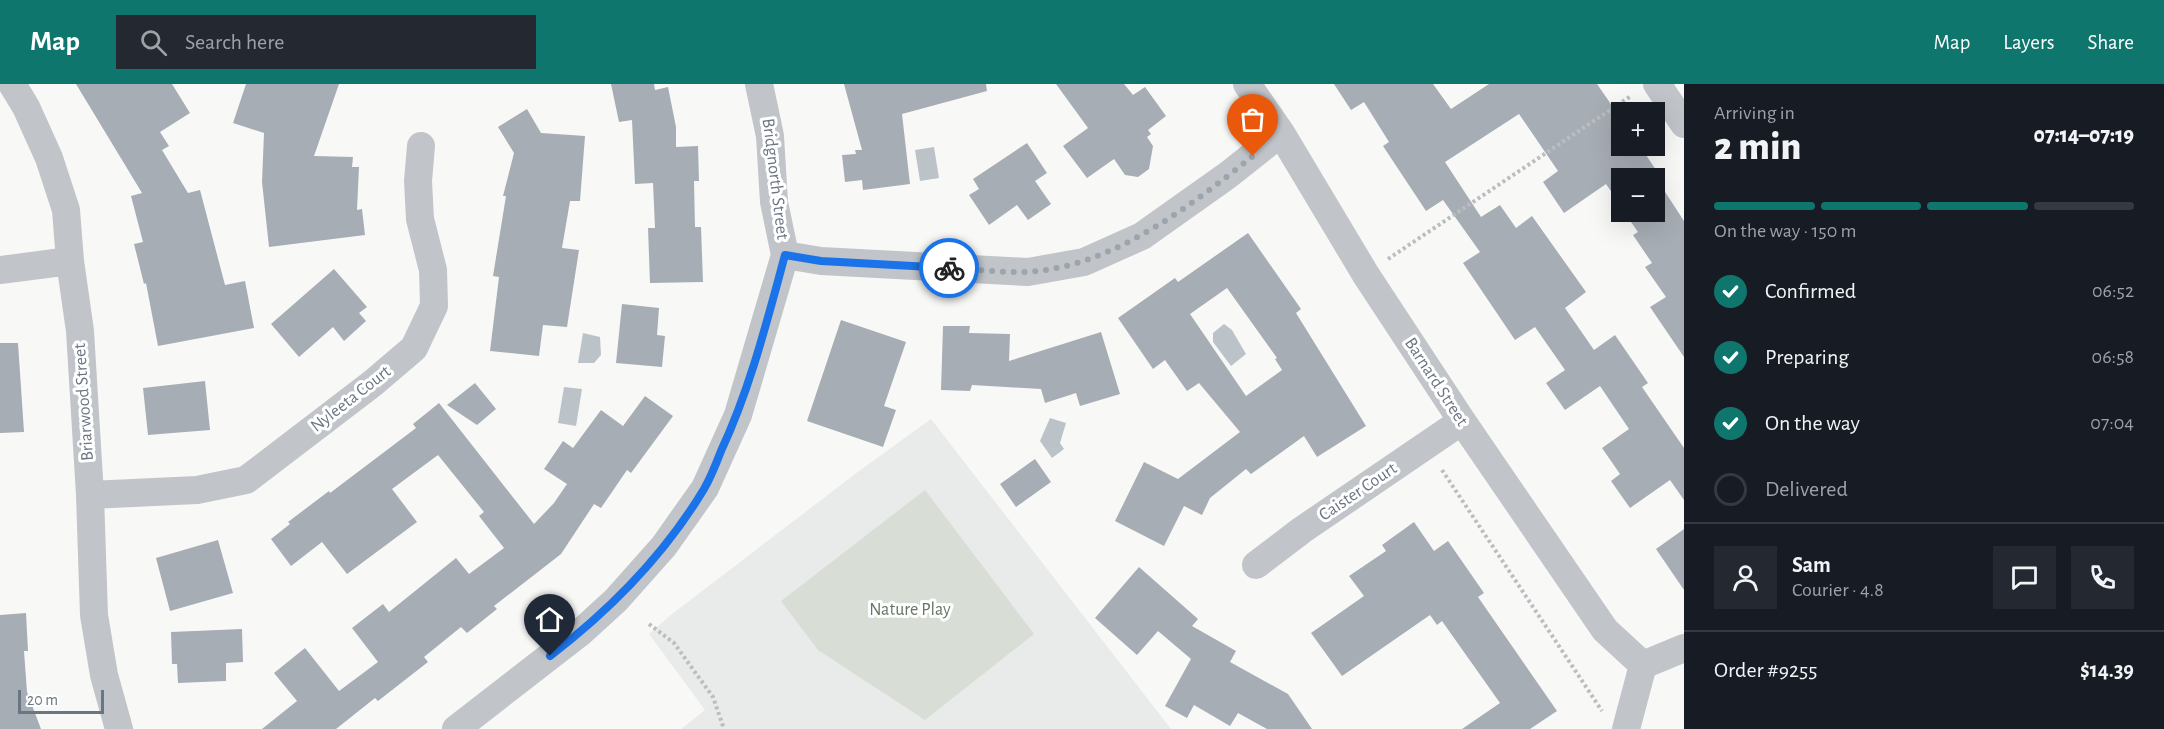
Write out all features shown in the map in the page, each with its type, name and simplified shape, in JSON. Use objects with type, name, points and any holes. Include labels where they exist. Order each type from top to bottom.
[{"type":"street","name":"Briarwood Street","points":[[12,84],[26,107],[49,158],[66,210],[70,261],[80,331],[90,495],[94,615],[104,675],[119,729]]},
{"type":"street","name":"Bridgnorth Street","points":[[456,729],[581,632],[616,600],[664,546],[705,488],[738,415],[785,255],[774,202],[770,136],[759,84]]},
{"type":"street","name":"Barnard Street","points":[[1247,84],[1281,133],[1366,275],[1461,421],[1605,630],[1643,665]]},
{"type":"street","points":[[1644,90],[1684,124]]},
{"type":"street","points":[[785,255],[821,261],[1028,272],[1084,262],[1142,236],[1234,171],[1281,133]]},
{"type":"street","name":"Nyleeta Court","points":[[90,495],[197,490],[246,480],[373,383],[414,348],[434,306],[433,270],[420,219],[418,181],[421,146]]},
{"type":"street","points":[[0,270],[70,261]]},
{"type":"street","name":"Caister Court","points":[[1256,565],[1302,530],[1461,421]]},
{"type":"street","points":[[1616,723],[1643,665],[1684,648]]},
{"type":"path","points":[[1366,275],[1408,244],[1644,90]]},
{"type":"path","points":[[1438,464],[1616,723]]},
{"type":"path","points":[[649,624],[674,643],[713,697],[724,729]]},
{"type":"shaded area","points":[[934,147],[939,178],[920,181],[915,150]]},
{"type":"shaded area","points":[[1224,324],[1232,330],[1246,354],[1231,366],[1213,342],[1213,333]]},
{"type":"shaded area","points":[[583,333],[600,337],[601,355],[594,363],[578,363]]},
{"type":"shaded area","points":[[564,387],[582,389],[576,426],[558,423]]},
{"type":"shaded area","points":[[1050,418],[1066,423],[1060,443],[1064,449],[1052,458],[1040,441]]},
{"type":"shaded area","points":[[931,419],[1171,729],[681,729],[705,710],[649,634],[859,471]]},
{"type":"green space","name":"Nature Play","points":[[925,490],[1034,634],[925,720],[818,650],[781,601]]},
{"type":"building","points":[[76,84],[172,84],[190,113],[160,132],[169,146],[162,150],[188,193],[200,190],[225,285],[245,281],[254,328],[158,346],[146,283],[144,284],[134,244],[143,242],[131,196],[142,193]]},
{"type":"building","points":[[246,84],[339,84],[314,156],[353,157],[352,167],[359,167],[357,210],[362,209],[365,235],[269,247],[262,182],[264,133],[233,123]]},
{"type":"building","points":[[611,84],[654,84],[655,90],[668,87],[676,127],[676,147],[698,146],[699,181],[694,181],[695,227],[701,227],[703,282],[650,283],[648,228],[655,228],[653,183],[635,184],[632,120],[619,122]]},
{"type":"building","points":[[844,84],[986,84],[987,91],[902,114],[910,184],[863,190],[862,180],[845,182],[842,155],[856,154],[855,150],[862,150]]},
{"type":"building","points":[[1056,84],[1124,84],[1133,95],[1145,87],[1166,116],[1148,130],[1151,134],[1147,137],[1153,146],[1149,169],[1138,177],[1125,175],[1114,159],[1087,178],[1063,146],[1088,128]]},
{"type":"building","points":[[1334,84],[1433,84],[1451,109],[1489,84],[1597,84],[1611,104],[1611,156],[1647,156],[1655,168],[1611,168],[1611,191],[1606,184],[1564,213],[1543,182],[1558,171],[1519,114],[1445,162],[1481,217],[1500,205],[1516,228],[1532,216],[1586,292],[1565,308],[1594,350],[1615,335],[1648,383],[1642,387],[1684,448],[1684,500],[1670,480],[1630,508],[1611,481],[1620,474],[1602,448],[1629,429],[1600,386],[1565,410],[1546,383],[1565,370],[1535,327],[1515,340],[1463,263],[1480,252],[1443,200],[1426,211],[1383,146],[1389,142],[1364,102],[1351,110]]},
{"type":"building","points":[[527,109],[541,133],[585,136],[580,201],[570,201],[562,248],[579,250],[567,327],[543,325],[539,356],[490,351],[499,277],[493,276],[506,196],[503,196],[514,153],[498,127]]},
{"type":"building","points":[[1027,143],[1047,173],[1035,181],[1051,204],[1028,220],[1017,205],[989,225],[969,195],[979,189],[973,179]]},
{"type":"building","points":[[1665,192],[1684,221],[1684,357],[1650,307],[1666,297],[1645,267],[1652,263],[1633,235],[1638,232],[1631,222],[1665,222]]},
{"type":"building","points":[[1248,233],[1301,309],[1296,313],[1366,426],[1317,457],[1304,436],[1251,474],[1246,469],[1210,498],[1202,515],[1184,506],[1164,546],[1115,521],[1144,462],[1178,479],[1240,432],[1199,383],[1187,391],[1165,360],[1153,369],[1118,318],[1175,278],[1178,282]],"holes":[[[1227,288],[1277,358],[1275,359],[1282,370],[1246,396],[1190,314]]]},
{"type":"building","points":[[334,269],[367,307],[359,313],[366,321],[344,341],[333,327],[299,357],[271,324]]},
{"type":"building","points":[[622,304],[659,308],[657,335],[665,336],[662,367],[616,363]]},
{"type":"building","points":[[841,320],[906,342],[884,406],[896,410],[883,447],[807,421]]},
{"type":"building","points":[[943,326],[970,326],[969,333],[1010,334],[1009,361],[1101,332],[1120,394],[1080,406],[1076,393],[1045,403],[1041,389],[972,385],[970,391],[941,390]]},
{"type":"building","points":[[0,343],[18,343],[24,432],[0,433]]},
{"type":"building","points":[[205,381],[210,430],[148,435],[143,388]]},
{"type":"building","points":[[475,383],[496,409],[477,425],[447,405]]},
{"type":"building","points":[[645,396],[673,416],[631,473],[627,470],[601,508],[594,504],[561,554],[494,606],[497,609],[467,633],[461,627],[424,657],[428,662],[378,701],[375,698],[336,729],[262,729],[297,701],[274,673],[305,648],[339,691],[378,662],[352,628],[383,604],[389,612],[456,558],[469,574],[504,548],[479,516],[484,512],[438,455],[392,489],[417,522],[347,574],[322,542],[291,566],[271,539],[290,524],[288,522],[416,428],[413,424],[439,403],[534,524],[554,503],[567,484],[544,469],[563,441],[573,448],[601,410],[623,426]]},
{"type":"building","points":[[1035,459],[1051,482],[1016,507],[1000,484]]},
{"type":"building","points":[[1414,522],[1434,551],[1448,541],[1484,593],[1478,597],[1557,711],[1530,729],[1462,729],[1500,703],[1442,621],[1437,625],[1430,615],[1342,676],[1311,633],[1364,596],[1349,576],[1386,551],[1382,545]]},
{"type":"building","points":[[1684,529],[1684,590],[1656,549]]},
{"type":"building","points":[[218,540],[233,593],[170,611],[156,558]]},
{"type":"building","points":[[1139,567],[1198,619],[1192,626],[1236,651],[1230,662],[1288,694],[1312,729],[1267,729],[1238,713],[1230,726],[1194,705],[1187,718],[1165,706],[1191,659],[1158,631],[1137,655],[1095,618]]},
{"type":"building","points":[[26,613],[28,651],[24,651],[27,692],[41,729],[0,729],[0,615]]},
{"type":"building","points":[[242,629],[243,662],[226,663],[226,681],[178,683],[177,664],[172,664],[171,632]]},
{"type":"way so far","points":[[949,268],[1028,272],[1084,262],[1142,236],[1253,156]]},
{"type":"route","points":[[550,656],[616,600],[664,546],[705,488],[738,415],[785,255],[821,261],[949,268]]}]
